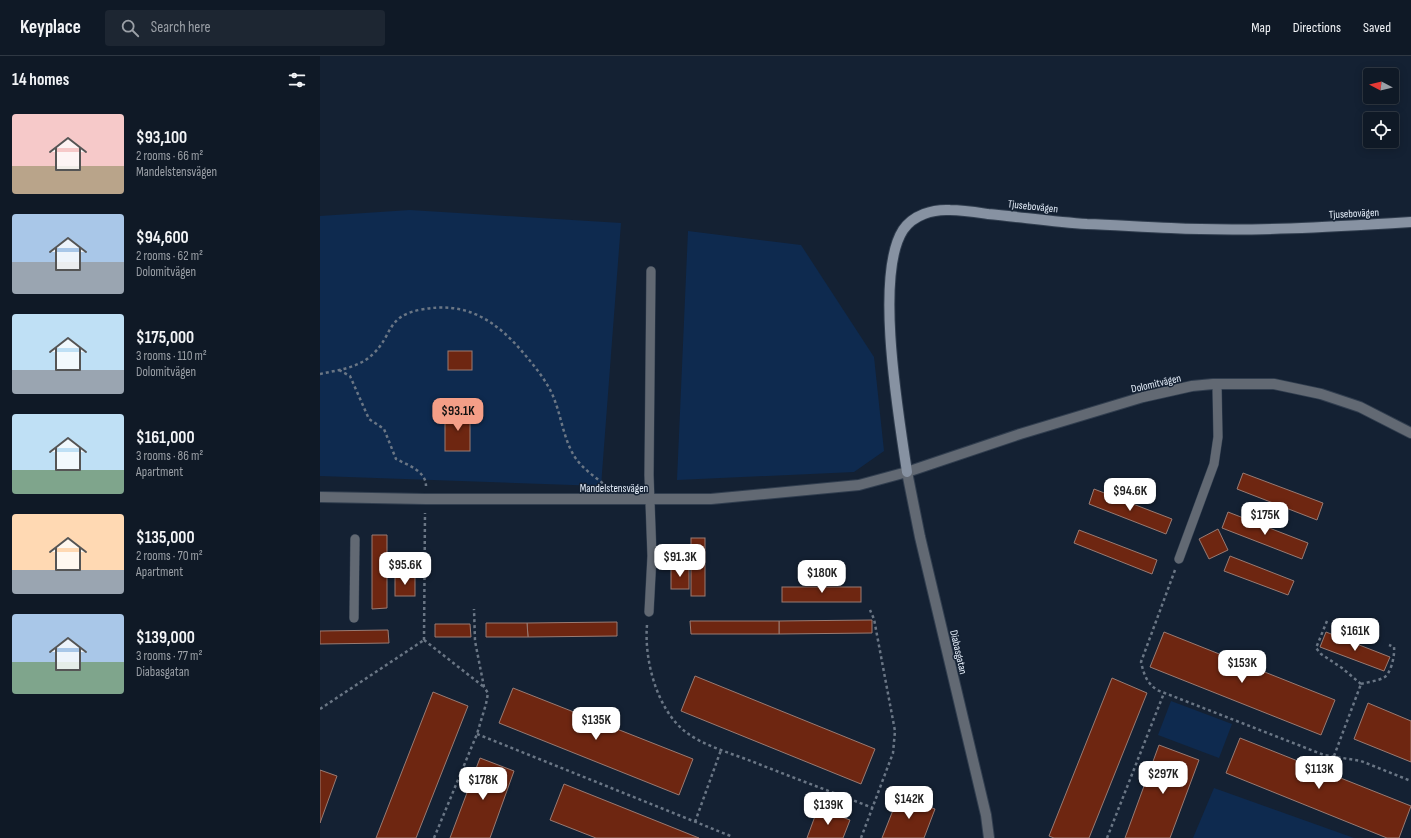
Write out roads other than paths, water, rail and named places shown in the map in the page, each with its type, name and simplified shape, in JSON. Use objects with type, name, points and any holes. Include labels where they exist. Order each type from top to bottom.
[{"type":"main road","name":"Tjusebovägen","points":[[907,472],[897,408],[891,352],[891,273],[898,243],[904,229],[918,217],[928,212],[950,210],[1078,223],[1172,228],[1330,227],[1411,222]]},
{"type":"street","name":"Dolomitvägen","points":[[907,472],[1020,434],[1143,396],[1192,386],[1274,384],[1320,394],[1360,407],[1411,433]]},
{"type":"street","name":"Mandelstensvägen","points":[[320,497],[425,499],[711,499],[859,484],[907,472]]},
{"type":"street","name":"Diabasgatan","points":[[907,472],[920,537],[986,815],[989,838]]},
{"type":"lane","points":[[649,612],[652,556],[650,500],[651,271]]},
{"type":"lane","points":[[1179,559],[1214,464],[1218,437],[1217,385]]},
{"type":"lane","points":[[354,618],[355,538]]}]
